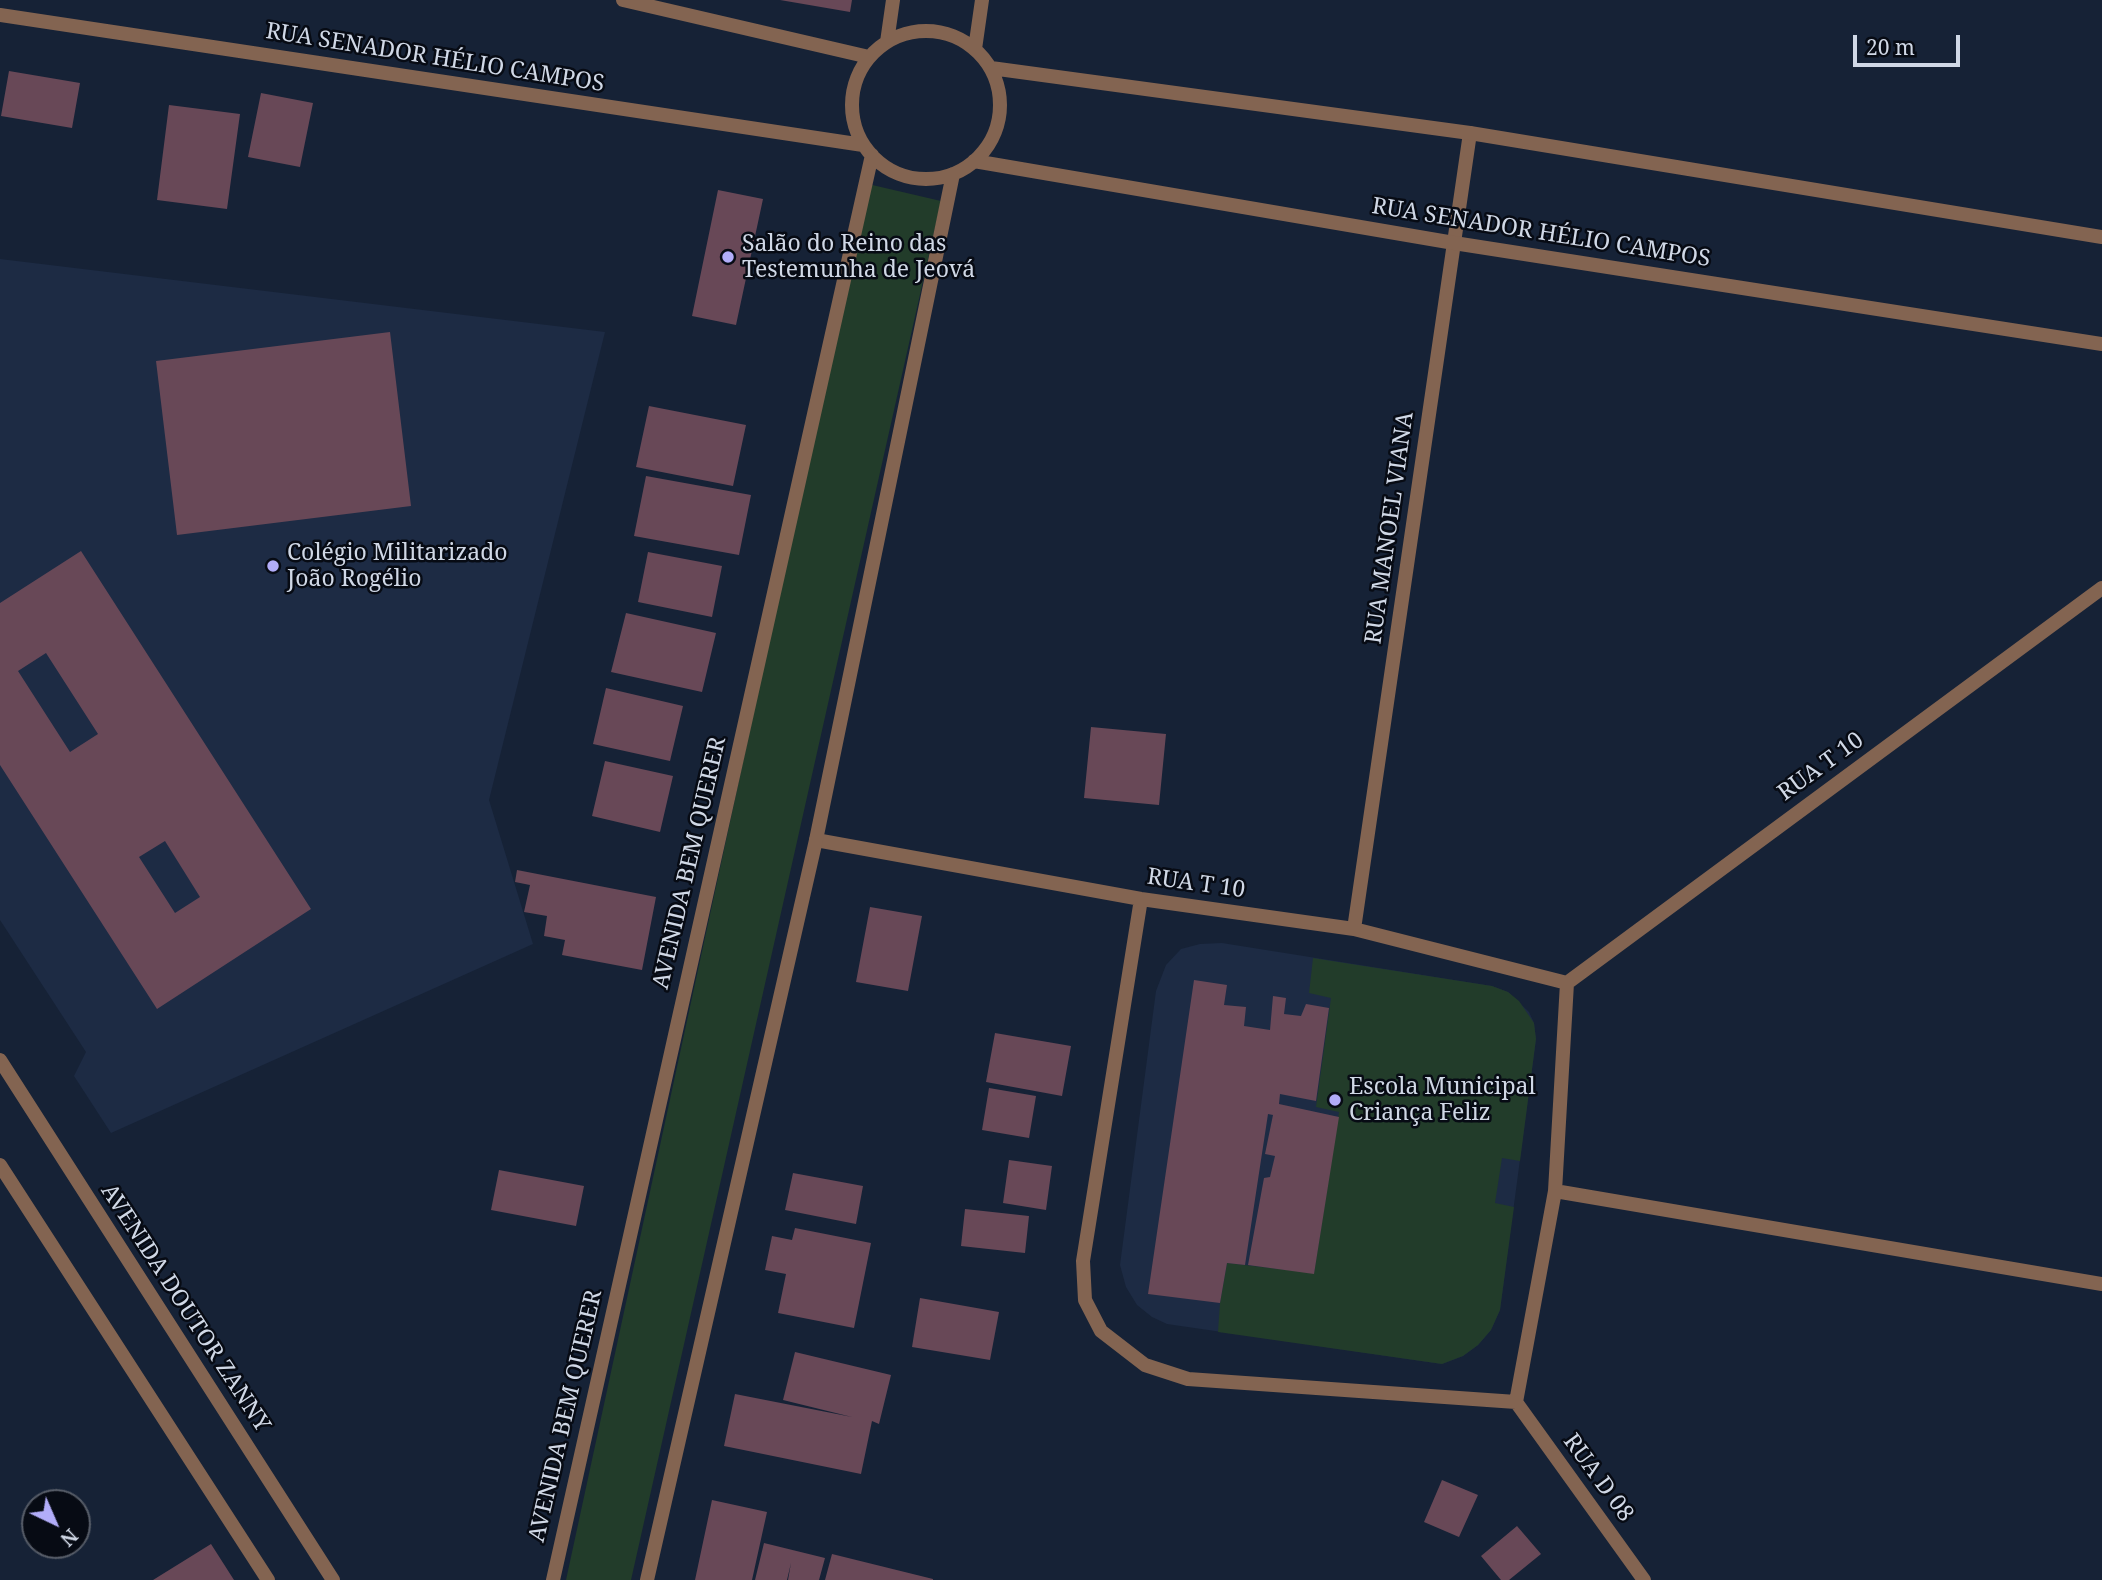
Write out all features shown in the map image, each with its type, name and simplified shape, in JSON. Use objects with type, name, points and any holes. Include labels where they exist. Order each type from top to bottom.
[{"type":"street","points":[[623,0],[869,57]]},
{"type":"street","points":[[887,42],[893,0]]},
{"type":"street","points":[[975,49],[982,0]]},
{"type":"street","name":"RUA SENADOR HÉLIO CAMPOS","points":[[0,15],[867,150]]},
{"type":"street","points":[[932,31],[955,37],[975,49],[990,68],[999,93],[999,117],[990,142],[974,161],[953,174],[927,179],[902,176],[880,164],[867,150],[854,124],[851,101],[857,78],[869,57],[887,42],[908,33],[932,31]]},
{"type":"street","points":[[990,68],[1469,133],[2102,237]]},
{"type":"street","name":"RUA MANOEL VIANA","points":[[1354,929],[1469,133]]},
{"type":"street","name":"AVENIDA BEM QUERER","points":[[553,1580],[867,150]]},
{"type":"street","name":"RUA SENADOR HÉLIO CAMPOS","points":[[974,161],[1454,243],[2102,344]]},
{"type":"street","points":[[648,1580],[816,841],[953,174]]},
{"type":"street","name":"RUA T 10","points":[[816,841],[1141,899],[1354,929],[1567,983],[2102,588]]},
{"type":"street","points":[[1141,899],[1083,1261],[1085,1300],[1101,1331],[1145,1365],[1188,1379],[1516,1402],[1555,1191],[1567,983]]},
{"type":"street","name":"AVENIDA DOUTOR ZANNY","points":[[0,1060],[333,1580]]},
{"type":"street","points":[[0,1165],[268,1580]]},
{"type":"street","points":[[1555,1191],[2102,1284]]},
{"type":"street","name":"RUA D 08","points":[[1516,1402],[1644,1580]]},
{"type":"shaded area","name":"Colégio Militarizado João Rogélio","points":[[0,259],[605,332],[489,800],[533,944],[111,1133],[74,1076],[86,1052],[0,920]]},
{"type":"shaded area","name":"Escola Municipal Criança Feliz","points":[[1222,943],[1492,986],[1508,992],[1529,1012],[1536,1039],[1500,1310],[1491,1330],[1478,1345],[1463,1356],[1442,1364],[1167,1324],[1152,1317],[1137,1305],[1126,1287],[1120,1265],[1156,991],[1166,965],[1181,949],[1200,944]]},
{"type":"green space","points":[[868,184],[941,201],[631,1580],[566,1580]]},
{"type":"green space","points":[[1313,958],[1492,986],[1508,992],[1519,1001],[1534,1023],[1536,1039],[1520,1161],[1502,1158],[1495,1203],[1514,1207],[1500,1310],[1491,1330],[1478,1345],[1463,1356],[1442,1364],[1218,1332],[1227,1263],[1314,1273],[1339,1112],[1316,1107],[1331,998],[1309,993]]},
{"type":"building","points":[[780,0],[852,0],[850,12]]},
{"type":"building","points":[[9,71],[80,83],[72,128],[1,116]]},
{"type":"building","points":[[261,93],[313,103],[300,167],[248,157]]},
{"type":"building","points":[[169,105],[240,114],[227,209],[157,200]]},
{"type":"building","name":"Salão do Reino das Testemunha de Jeová","points":[[718,190],[763,199],[736,325],[692,316]]},
{"type":"building","points":[[390,332],[411,506],[177,535],[156,361]]},
{"type":"building","points":[[649,406],[746,425],[733,486],[636,467]]},
{"type":"building","points":[[646,476],[751,495],[739,555],[634,536]]},
{"type":"building","points":[[81,551],[311,909],[157,1009],[0,765],[0,603]],"holes":[[[46,653],[98,734],[70,752],[18,671]],[[165,841],[200,897],[175,913],[139,857]]]},
{"type":"building","points":[[648,552],[722,566],[712,617],[638,602]]},
{"type":"building","points":[[626,613],[716,633],[702,692],[611,672]]},
{"type":"building","points":[[606,688],[683,706],[670,761],[593,744]]},
{"type":"building","points":[[1091,727],[1166,734],[1159,805],[1084,798]]},
{"type":"building","points":[[605,761],[673,776],[660,832],[592,816]]},
{"type":"building","points":[[517,870],[656,897],[642,970],[562,955],[565,940],[544,936],[547,916],[524,912],[530,885],[515,882]]},
{"type":"building","points":[[870,907],[922,916],[908,991],[856,982]]},
{"type":"building","points":[[1194,980],[1227,985],[1224,1005],[1246,1007],[1244,1026],[1270,1030],[1273,996],[1286,998],[1284,1014],[1301,1016],[1306,1004],[1329,1008],[1316,1101],[1280,1094],[1279,1104],[1339,1117],[1314,1274],[1248,1265],[1264,1178],[1270,1177],[1275,1156],[1265,1154],[1273,1115],[1268,1114],[1245,1265],[1227,1263],[1220,1303],[1148,1294]]},
{"type":"building","points":[[995,1033],[1071,1046],[1062,1096],[986,1082]]},
{"type":"building","points":[[989,1088],[1036,1096],[1029,1138],[982,1130]]},
{"type":"building","points":[[1009,1160],[1052,1166],[1046,1210],[1003,1203]]},
{"type":"building","points":[[499,1170],[584,1186],[576,1226],[491,1210]]},
{"type":"building","points":[[793,1173],[863,1186],[856,1224],[785,1210]]},
{"type":"building","points":[[965,1209],[1029,1216],[1025,1253],[961,1246]]},
{"type":"building","points":[[795,1228],[871,1243],[854,1328],[778,1313],[786,1274],[765,1270],[772,1236],[792,1240]]},
{"type":"building","points":[[920,1298],[999,1312],[990,1360],[912,1347]]},
{"type":"building","points":[[795,1352],[891,1375],[879,1424],[872,1421],[861,1474],[724,1446],[735,1394],[852,1417],[783,1400]]},
{"type":"building","points":[[1442,1480],[1478,1495],[1459,1537],[1424,1522]]},
{"type":"building","points":[[712,1500],[767,1512],[752,1580],[695,1580]]},
{"type":"building","points":[[1517,1526],[1541,1554],[1509,1580],[1501,1580],[1481,1556]]},
{"type":"building","points":[[764,1543],[825,1558],[819,1580],[788,1580],[791,1563],[787,1580],[755,1580]]},
{"type":"building","points":[[211,1544],[234,1580],[153,1580]]},
{"type":"building","points":[[832,1554],[933,1579],[933,1580],[825,1580]]},
{"type":"place","name":"Salão do Reino das Testemunha de Jeová","points":[[728,257]]},
{"type":"place","name":"Colégio Militarizado João Rogélio","points":[[273,566]]},
{"type":"place","name":"Escola Municipal Criança Feliz","points":[[1335,1100]]}]
